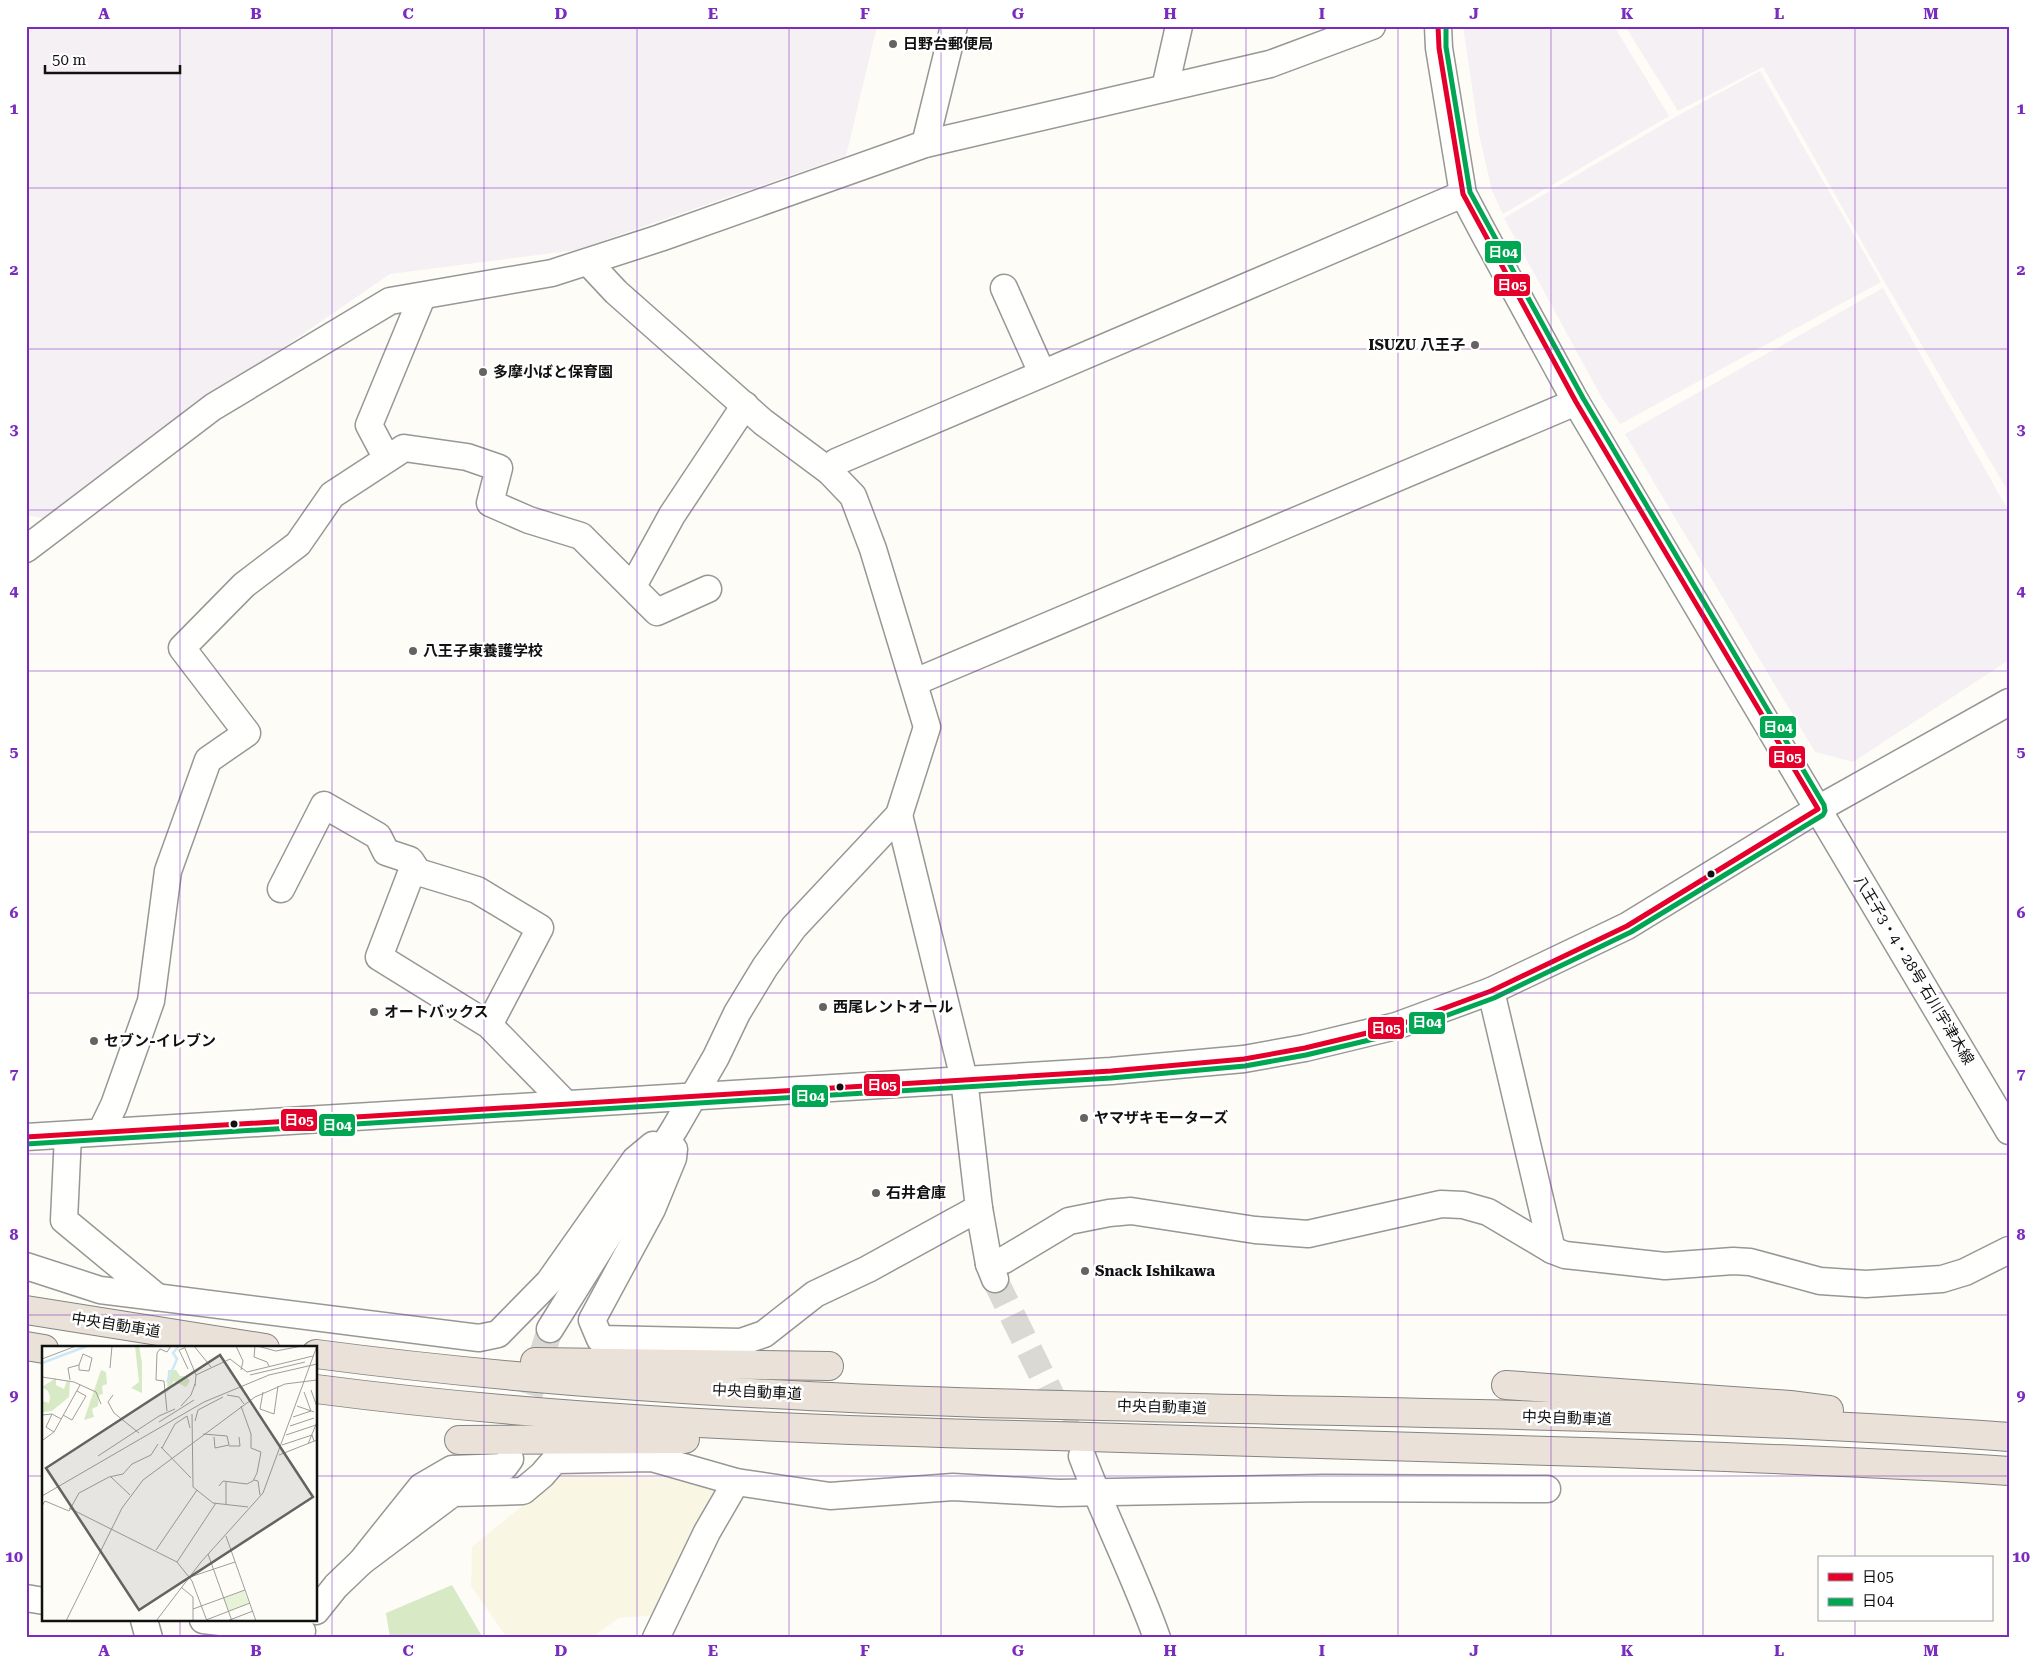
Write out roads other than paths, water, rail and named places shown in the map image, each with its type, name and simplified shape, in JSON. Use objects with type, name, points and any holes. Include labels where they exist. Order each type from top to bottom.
[{"type":"highway","name":"中央自動車道","points":[[26,1310],[253,1346]]},
{"type":"highway","points":[[26,1346],[42,1349]]},
{"type":"highway","name":"中央自動車道","points":[[318,1354],[391,1364],[630,1385],[878,1399],[1706,1422],[2009,1435]]},
{"type":"highway","points":[[391,1364],[579,1361],[829,1366]]},
{"type":"highway","points":[[1506,1385],[1790,1406],[2009,1435]]},
{"type":"highway","points":[[318,1389],[514,1410],[697,1423],[947,1433],[1468,1448],[1924,1465],[2009,1471]]},
{"type":"highway","points":[[460,1440],[947,1433]]},
{"type":"street","points":[[925,144],[954,26]]},
{"type":"street","points":[[1165,88],[1179,26]]},
{"type":"street","points":[[26,549],[38,528],[213,408],[390,301],[422,297],[552,273],[925,144],[1270,64],[1372,26]]},
{"type":"street","name":"八王子3・4・28号 石川宇津木線","points":[[1438,26],[1438,48],[1464,194],[1576,402],[2009,1131]]},
{"type":"street","points":[[829,471],[836,462],[1464,194]]},
{"type":"street","points":[[550,1328],[676,1128],[716,1057],[737,1013],[782,943],[794,927],[899,815],[927,727],[915,682],[873,549],[853,496],[829,471],[763,422],[616,292],[588,262]]},
{"type":"street","points":[[1004,288],[1042,373]]},
{"type":"street","points":[[387,459],[369,426],[422,297]]},
{"type":"street","points":[[915,682],[1576,402]]},
{"type":"street","points":[[633,586],[672,515],[745,405]]},
{"type":"street","points":[[101,1132],[114,1105],[151,1001],[168,871],[174,851],[208,760],[247,733],[182,648],[244,585],[298,544],[332,495],[404,448],[466,456],[499,468],[490,503],[529,520],[581,536],[657,612],[708,589]]},
{"type":"street","points":[[26,1137],[692,1097],[964,1078],[1121,1070],[1244,1059],[1304,1048],[1396,1026],[1491,991],[1627,926],[1818,809],[2009,702]]},
{"type":"street","points":[[281,889],[324,805],[378,836],[386,852],[410,860],[418,872],[477,890],[540,928],[489,1025]]},
{"type":"street","points":[[899,815],[964,1078],[979,1208],[992,1272],[1004,1260],[1069,1221],[1109,1213],[1131,1211],[1255,1230],[1308,1234],[1441,1204],[1463,1205],[1488,1212],[1552,1250],[1566,1255],[1665,1266],[1733,1261],[1750,1262],[1820,1281],[1866,1284],[1942,1279],[1965,1272],[2009,1250]]},
{"type":"street","points":[[418,872],[410,876],[379,957],[489,1025],[566,1104]]},
{"type":"street","points":[[1491,991],[1552,1250]]},
{"type":"street","points":[[676,1128],[673,1158],[652,1209],[592,1320],[600,1339],[741,1342],[764,1334],[815,1294],[868,1269],[979,1208]]},
{"type":"street","points":[[26,1266],[100,1290],[479,1338],[498,1334],[549,1282],[635,1160],[676,1128]]},
{"type":"street","points":[[68,1135],[64,1220],[157,1297]]},
{"type":"street","points":[[1082,1456],[1095,1491],[1144,1599],[1157,1638]]},
{"type":"street","points":[[360,1562],[453,1492],[522,1491],[542,1475],[555,1460],[652,1458],[736,1482],[830,1496],[953,1487],[1059,1493],[1095,1491],[1547,1489]]},
{"type":"street","points":[[318,1610],[336,1586],[360,1562],[421,1487],[452,1468],[504,1466],[510,1459]]},
{"type":"street","points":[[656,1638],[708,1532],[736,1482]]},
{"type":"street","points":[[26,1598],[42,1601]]},
{"type":"street","points":[[145,1622],[149,1638]]},
{"type":"street","points":[[245,1622],[307,1625]]},
{"type":"tunnel","points":[[995,1280],[1080,1453]]},
{"type":"tunnel","points":[[518,1432],[550,1329]]},
{"type":"place","name":"日野台郵便局","points":[[893,44]]},
{"type":"place","name":"ISUZU 八王子","points":[[1475,345]]},
{"type":"place","name":"多摩小ばと保育園","points":[[483,372]]},
{"type":"place","name":"八王子東養護学校","points":[[413,651]]},
{"type":"place","name":"西尾レントオール","points":[[823,1007]]},
{"type":"place","name":"オートバックス","points":[[374,1012]]},
{"type":"place","name":"セブン-イレブン","points":[[94,1041]]},
{"type":"place","name":"ヤマザキモーターズ","points":[[1084,1118]]},
{"type":"place","name":"石井倉庫","points":[[876,1193]]},
{"type":"place","name":"Snack Ishikawa","points":[[1085,1271]]}]
